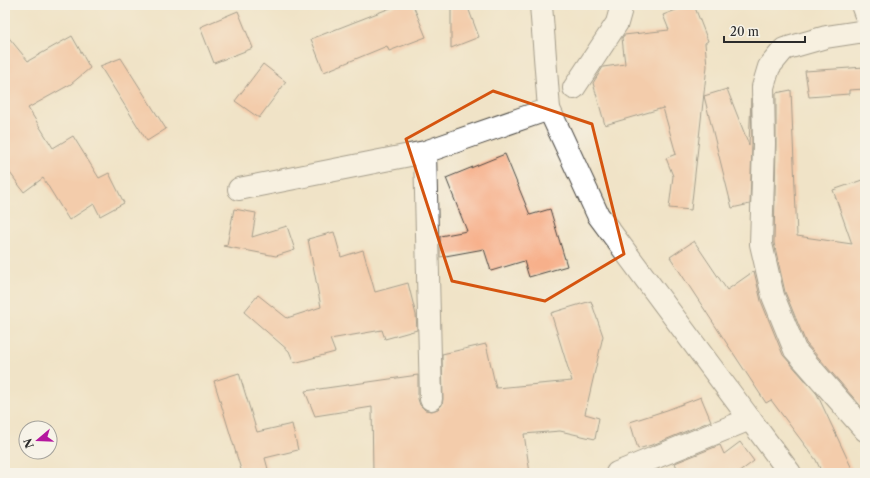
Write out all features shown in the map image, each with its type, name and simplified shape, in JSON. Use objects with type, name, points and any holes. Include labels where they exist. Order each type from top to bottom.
[{"type":"street","points":[[541,5],[549,109],[598,215],[790,473]]},
{"type":"street","points":[[574,88],[617,23],[622,5]]},
{"type":"street","points":[[862,5],[865,13]]},
{"type":"street","points":[[865,31],[826,37],[784,49],[770,67],[763,87],[764,144],[760,244],[773,296],[795,350],[865,430]]},
{"type":"street","points":[[239,189],[425,152],[549,109]]},
{"type":"street","points":[[425,152],[431,399]]},
{"type":"street","points":[[616,473],[750,419]]},
{"type":"highlighted area","points":[[493,91],[592,124],[624,254],[545,301],[452,281],[406,139]]},
{"type":"building","points":[[398,5],[413,5],[426,37],[389,51],[387,46],[324,72],[311,39]]},
{"type":"building","points":[[451,5],[467,5],[479,37],[451,48]]},
{"type":"building","points":[[689,5],[694,5],[708,41],[705,43],[707,66],[691,210],[669,208],[673,176],[666,158],[676,154],[663,108],[605,125],[593,83],[603,67],[625,64],[622,38],[624,35],[669,30],[663,15]]},
{"type":"building","points":[[238,11],[253,48],[214,63],[200,27]]},
{"type":"building","points":[[5,33],[28,61],[72,36],[90,68],[71,84],[28,108],[53,148],[73,136],[99,178],[109,173],[124,203],[100,216],[94,204],[69,220],[43,178],[24,192],[5,166]]},
{"type":"building","points":[[121,58],[166,129],[147,141],[100,66]]},
{"type":"building","points":[[263,64],[286,82],[259,118],[235,101]]},
{"type":"building","points":[[865,67],[865,89],[849,90],[849,94],[809,97],[805,71]]},
{"type":"building","points":[[727,89],[749,145],[751,98],[752,144],[750,204],[732,208],[704,96]]},
{"type":"building","points":[[791,90],[797,236],[852,244],[833,190],[865,179],[865,411],[806,343],[785,292],[774,243],[776,93]]},
{"type":"building","points":[[505,154],[530,215],[550,209],[567,266],[529,277],[524,261],[491,271],[484,249],[440,257],[440,236],[467,231],[446,178]]},
{"type":"building","points":[[234,209],[256,213],[252,237],[287,226],[295,250],[276,256],[223,246],[227,245]]},
{"type":"building","points":[[334,232],[341,257],[363,250],[375,292],[408,283],[416,315],[417,330],[385,339],[382,330],[330,339],[335,352],[294,363],[289,351],[244,312],[258,295],[287,318],[321,307],[308,239]]},
{"type":"building","points":[[694,241],[727,290],[754,271],[761,301],[783,355],[817,394],[854,473],[822,473],[816,460],[771,400],[766,403],[670,257]]},
{"type":"building","points":[[591,301],[603,336],[585,414],[599,418],[595,439],[560,431],[524,434],[530,473],[373,473],[372,407],[315,416],[305,391],[418,375],[418,399],[420,405],[425,410],[432,411],[438,409],[442,405],[442,354],[486,344],[496,388],[572,381],[551,313]]},
{"type":"building","points":[[239,373],[257,432],[292,424],[298,450],[265,458],[268,469],[254,473],[242,473],[214,381]]},
{"type":"building","points":[[701,397],[711,421],[655,444],[638,449],[630,422]]},
{"type":"building","points":[[740,442],[754,461],[738,473],[679,473],[675,463],[720,445],[724,454]]}]
